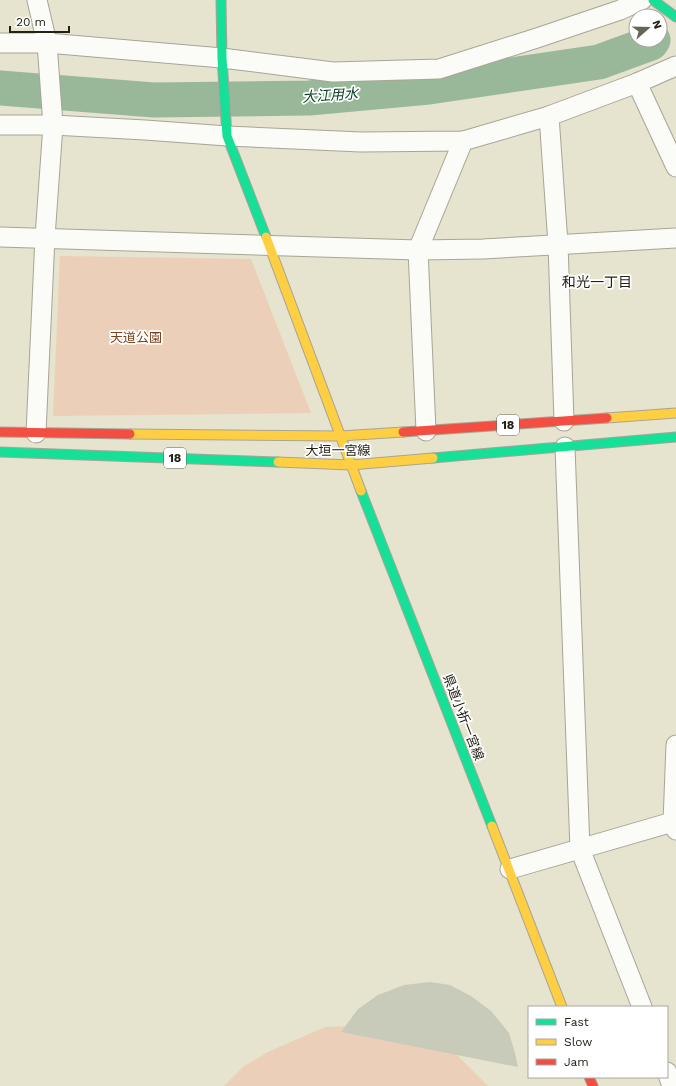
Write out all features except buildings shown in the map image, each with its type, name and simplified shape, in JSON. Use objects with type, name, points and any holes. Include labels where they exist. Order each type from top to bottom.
[{"type":"main road","name":"県道小折一宮線","points":[[221,0],[227,127],[269,245],[351,465],[510,869],[562,1006]]},
{"type":"main road","points":[[653,0],[676,17]]},
{"type":"main road","name":"大垣一宮線","points":[[0,432],[340,436],[676,413]]},
{"type":"main road","name":"大垣一宮線","points":[[0,452],[351,465],[676,437]]},
{"type":"street","points":[[36,433],[45,237],[53,125],[47,43],[37,0]]},
{"type":"street","points":[[0,43],[47,43],[223,67],[333,72],[439,69],[620,10],[642,0]]},
{"type":"street","points":[[0,125],[53,125],[145,130],[227,127],[361,142],[463,141],[548,116],[637,83],[676,66]]},
{"type":"street","points":[[637,83],[676,167]]},
{"type":"street","points":[[548,116],[558,244],[564,421]]},
{"type":"street","points":[[426,431],[418,250],[463,141]]},
{"type":"street","points":[[0,236],[418,250],[483,249],[676,238]]},
{"type":"street","points":[[565,447],[580,848],[642,1006]]},
{"type":"street","points":[[510,869],[580,848],[675,824],[676,745]]},
{"type":"street","points":[[668,1075],[672,1086]]},
{"type":"green space","name":"天道公園","points":[[60,256],[251,259],[311,413],[53,416]]},
{"type":"green space","points":[[358,1026],[450,1048],[488,1086],[224,1086],[243,1067],[268,1052],[325,1027]]},
{"type":"waterway","name":"大江用水","points":[[0,88],[154,100],[309,98],[429,87],[599,62],[637,48]]},
{"type":"traffic: fast","points":[[221,0],[222,58],[227,136],[266,237]]},
{"type":"traffic: fast","points":[[653,0],[676,17]]},
{"type":"traffic: fast","points":[[433,458],[676,437]]},
{"type":"traffic: fast","points":[[0,452],[278,462]]},
{"type":"traffic: fast","points":[[361,491],[492,826]]},
{"type":"traffic: slow","points":[[266,237],[361,491]]},
{"type":"traffic: slow","points":[[607,418],[676,413]]},
{"type":"traffic: slow","points":[[130,434],[340,436],[403,432]]},
{"type":"traffic: slow","points":[[278,462],[351,465],[433,458]]},
{"type":"traffic: slow","points":[[492,826],[562,1006]]},
{"type":"traffic: jam","points":[[403,432],[607,418]]},
{"type":"traffic: jam","points":[[0,432],[130,434]]},
{"type":"traffic: jam","points":[[589,1078],[593,1086]]},
{"type":"district","name":"和光一丁目","points":[[597,282]]}]
